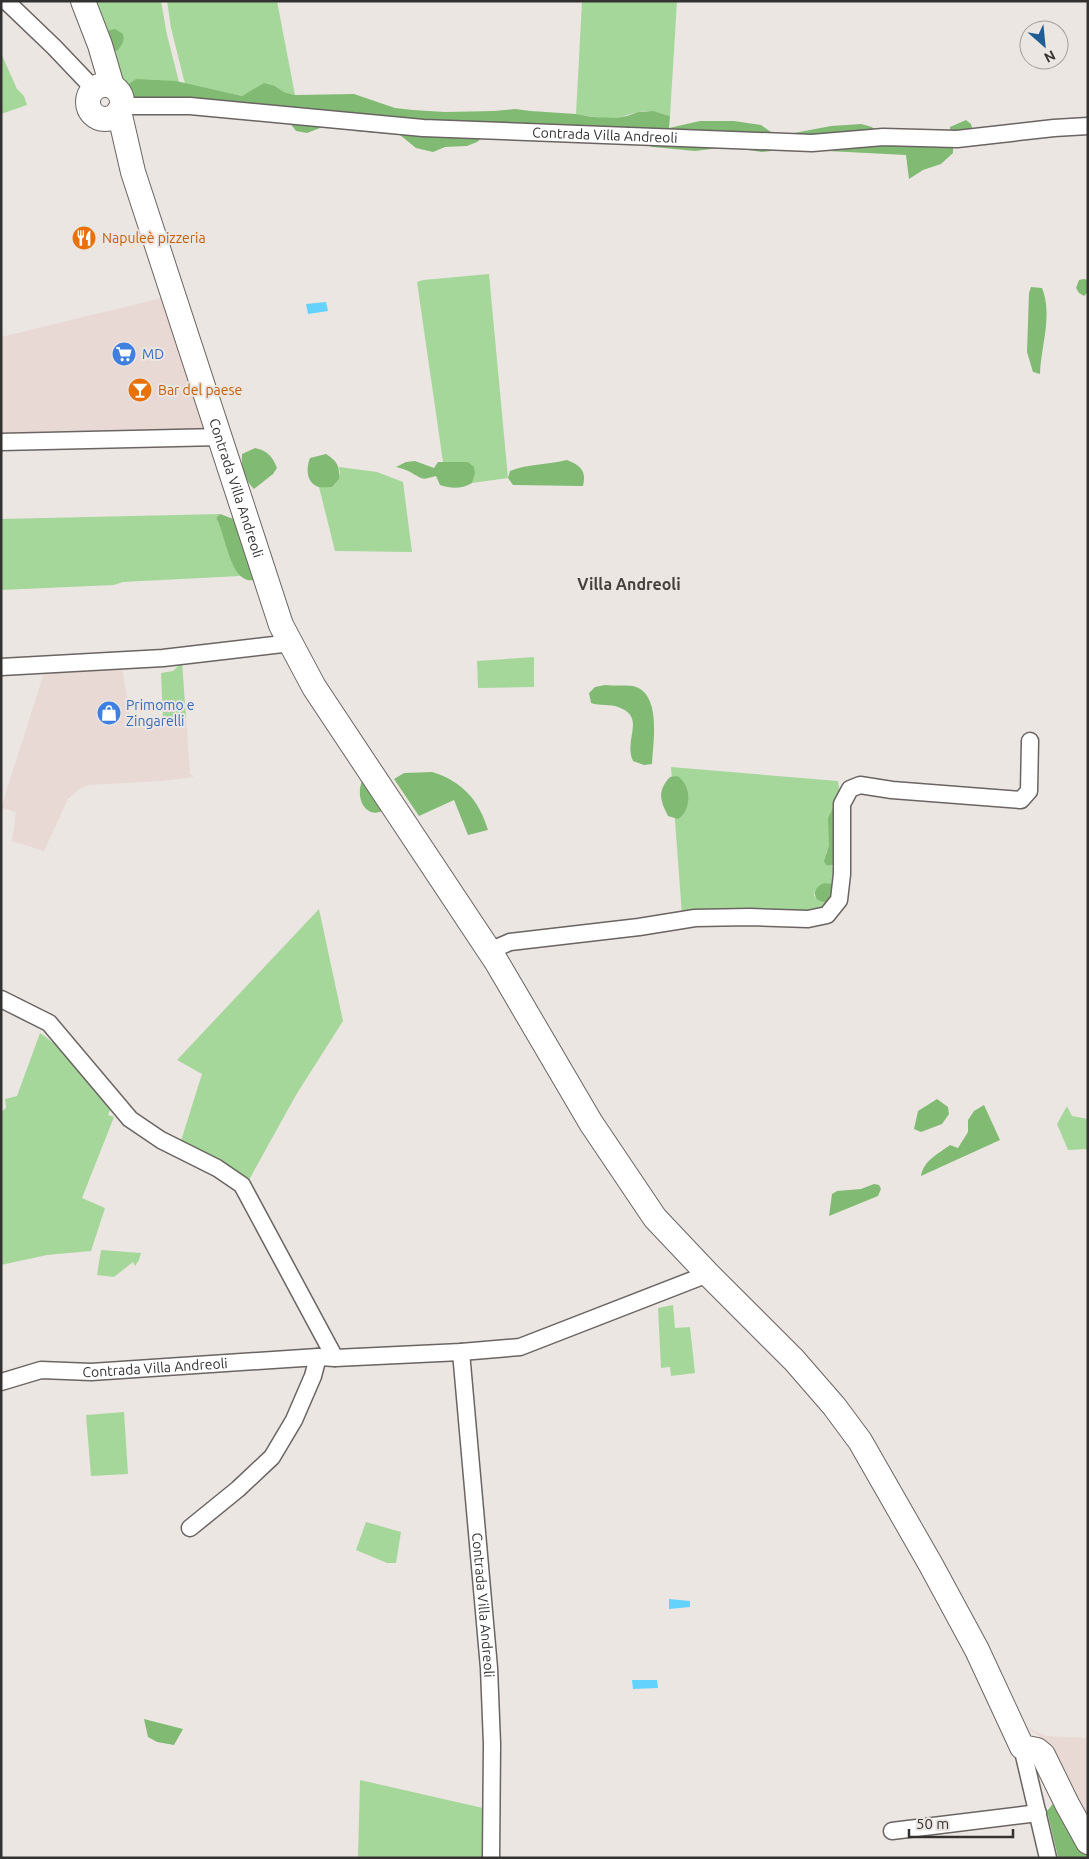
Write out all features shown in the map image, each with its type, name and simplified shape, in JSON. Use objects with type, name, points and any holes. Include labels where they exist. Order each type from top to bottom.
[{"type":"main road","name":"Contrada Villa Andreoli","points":[[83,1],[100,45],[110,102],[281,625],[314,687],[489,951],[591,1122],[655,1218],[794,1360],[834,1406],[860,1441],[931,1564],[977,1650],[1022,1747]]},
{"type":"main road","points":[[1022,1747],[1037,1750],[1044,1755],[1066,1804],[1088,1842]]},
{"type":"street","points":[[6,1],[110,102]]},
{"type":"street","name":"Contrada Villa Andreoli","points":[[110,102],[190,106],[422,128],[812,143],[883,137],[957,139],[1088,126]]},
{"type":"street","points":[[1,442],[220,437]]},
{"type":"street","points":[[1,667],[163,658],[291,643]]},
{"type":"street","points":[[489,951],[510,942],[639,927],[695,918],[750,916],[808,919],[827,915],[839,900],[842,874],[842,804],[850,789],[860,785],[892,790],[1021,800],[1029,791],[1030,741]]},
{"type":"street","points":[[1,999],[49,1023],[130,1119],[161,1140],[216,1168],[242,1185],[334,1358]]},
{"type":"street","name":"Contrada Villa Andreoli","points":[[1,1382],[41,1370],[92,1372],[318,1357],[334,1358],[461,1352],[520,1347],[708,1274]]},
{"type":"street","name":"Contrada Villa Andreoli","points":[[461,1352],[489,1668],[492,1744],[491,1858]]},
{"type":"street","points":[[190,1528],[238,1489],[272,1457],[294,1420],[313,1376],[318,1357]]},
{"type":"street","points":[[1022,1747],[1048,1858]]},
{"type":"street","points":[[892,1831],[1038,1813]]},
{"type":"shaded area","points":[[166,297],[210,434],[1,439],[1,337]]},
{"type":"shaded area","points":[[122,668],[131,722],[186,717],[190,774],[194,777],[162,781],[88,785],[79,789],[68,799],[44,851],[12,841],[16,812],[1,808],[44,673]]},
{"type":"shaded area","points":[[1025,1726],[1046,1736],[1088,1738],[1088,1818],[1060,1765],[1056,1752],[1050,1744]]},
{"type":"green space","points":[[94,1],[161,1],[167,35],[179,82],[128,95],[129,104]]},
{"type":"green space","points":[[167,1],[277,1],[295,95],[284,92],[275,86],[242,96],[185,84],[171,28]]},
{"type":"green space","points":[[582,1],[677,1],[670,116],[647,111],[616,118],[576,114]]},
{"type":"green space","points":[[115,29],[124,36],[123,43],[117,51],[111,48],[106,33]]},
{"type":"green space","points":[[1,53],[17,89],[24,96],[27,105],[1,114]]},
{"type":"green space","points":[[136,79],[176,81],[242,96],[264,83],[295,95],[354,94],[395,108],[445,112],[515,109],[616,118],[638,112],[653,111],[670,116],[669,128],[700,121],[734,121],[761,125],[774,134],[861,124],[872,127],[880,135],[953,142],[953,153],[941,164],[923,170],[909,179],[906,155],[788,149],[762,152],[727,147],[695,151],[653,147],[637,143],[483,137],[467,146],[445,147],[433,152],[416,148],[400,135],[355,131],[340,124],[328,123],[307,133],[296,131],[286,118],[208,112],[130,114],[126,86]]},
{"type":"green space","points":[[966,120],[971,124],[973,131],[950,133],[950,127]]},
{"type":"green space","points":[[489,274],[508,478],[472,483],[475,474],[468,462],[443,462],[417,282]]},
{"type":"green space","points":[[1079,280],[1088,280],[1088,292],[1084,296],[1076,288]]},
{"type":"green space","points":[[1031,287],[1042,288],[1045,298],[1046,320],[1040,374],[1033,372],[1027,352],[1029,293]]},
{"type":"green space","points":[[255,448],[269,455],[277,468],[273,474],[254,489],[243,469],[242,454]]},
{"type":"green space","points":[[326,454],[337,464],[339,479],[332,487],[320,487],[309,479],[308,466],[310,458]]},
{"type":"green space","points":[[567,460],[579,466],[583,472],[583,486],[513,485],[508,478],[510,471],[516,469]]},
{"type":"green space","points":[[415,461],[434,468],[438,462],[468,462],[474,467],[475,474],[472,483],[452,488],[440,485],[436,476],[423,479],[396,467],[406,462]]},
{"type":"green space","points":[[339,467],[377,472],[403,482],[412,552],[335,551],[319,487],[332,487],[340,473]]},
{"type":"green space","points":[[220,514],[216,518],[240,576],[123,582],[114,585],[1,590],[1,519]]},
{"type":"green space","points":[[220,514],[239,521],[257,580],[245,579],[235,569],[216,518]]},
{"type":"green space","points":[[534,657],[534,687],[478,688],[477,661]]},
{"type":"green space","points":[[182,662],[186,717],[163,719],[161,673],[173,671]]},
{"type":"green space","points":[[605,685],[633,686],[642,690],[648,698],[654,719],[652,764],[644,765],[633,761],[631,745],[633,723],[627,711],[615,706],[591,703],[589,693],[595,687]]},
{"type":"green space","points":[[671,767],[838,781],[841,801],[836,802],[829,818],[829,845],[826,853],[832,867],[840,866],[836,884],[824,883],[815,890],[814,895],[817,900],[832,902],[815,914],[682,915]]},
{"type":"green space","points":[[432,772],[461,786],[468,793],[480,810],[488,830],[468,835],[454,800],[419,816],[394,779],[404,773]]},
{"type":"green space","points":[[365,775],[388,808],[380,812],[373,812],[367,810],[363,805],[360,791]]},
{"type":"green space","points":[[677,776],[682,780],[688,791],[686,810],[678,819],[668,816],[661,796],[663,787],[670,777]]},
{"type":"green space","points":[[836,802],[840,866],[826,865],[824,861],[829,845],[828,818]]},
{"type":"green space","points":[[824,883],[836,884],[836,891],[827,903],[817,900],[815,894],[817,888]]},
{"type":"green space","points":[[319,909],[343,1021],[296,1095],[245,1187],[180,1144],[202,1074],[177,1060]]},
{"type":"green space","points":[[40,1033],[69,1059],[110,1110],[108,1115],[114,1117],[82,1198],[105,1208],[91,1251],[47,1255],[1,1265],[1,1112],[6,1108],[5,1099],[17,1096]]},
{"type":"green space","points":[[937,1099],[948,1107],[949,1114],[942,1124],[921,1132],[914,1129],[918,1111]]},
{"type":"green space","points":[[984,1105],[1000,1140],[921,1176],[925,1166],[936,1155],[950,1145],[958,1148],[968,1132],[968,1120],[974,1111]]},
{"type":"green space","points":[[1067,1106],[1072,1116],[1088,1119],[1088,1149],[1068,1150],[1057,1124]]},
{"type":"green space","points":[[874,1184],[879,1185],[881,1189],[878,1196],[829,1216],[832,1194],[837,1191],[861,1189]]},
{"type":"green space","points":[[101,1250],[141,1253],[135,1266],[133,1262],[114,1277],[97,1275]]},
{"type":"green space","points":[[673,1305],[675,1328],[690,1327],[695,1373],[671,1376],[670,1367],[661,1368],[658,1308]]},
{"type":"green space","points":[[124,1412],[128,1474],[91,1476],[86,1415]]},
{"type":"green space","points":[[366,1522],[401,1532],[396,1563],[387,1563],[356,1550]]},
{"type":"green space","points":[[144,1719],[183,1729],[174,1745],[157,1742],[148,1737]]},
{"type":"green space","points":[[360,1780],[483,1808],[483,1858],[358,1858]]},
{"type":"green space","points":[[1057,1799],[1088,1849],[1088,1858],[1058,1857],[1047,1811]]},
{"type":"water","points":[[326,302],[328,311],[308,314],[306,304]]},
{"type":"water","points":[[669,1599],[690,1601],[690,1607],[669,1609]]},
{"type":"water","points":[[632,1680],[657,1680],[658,1688],[633,1689]]},
{"type":"place","name":"Napuleè pizzeria","points":[[84,238]]},
{"type":"place","name":"MD","points":[[124,354]]},
{"type":"place","name":"Bar del paese","points":[[140,390]]},
{"type":"place","name":"Primomo e Zingarelli","points":[[109,713]]},
{"type":"district","name":"Villa Andreoli","points":[[629,584]]}]
